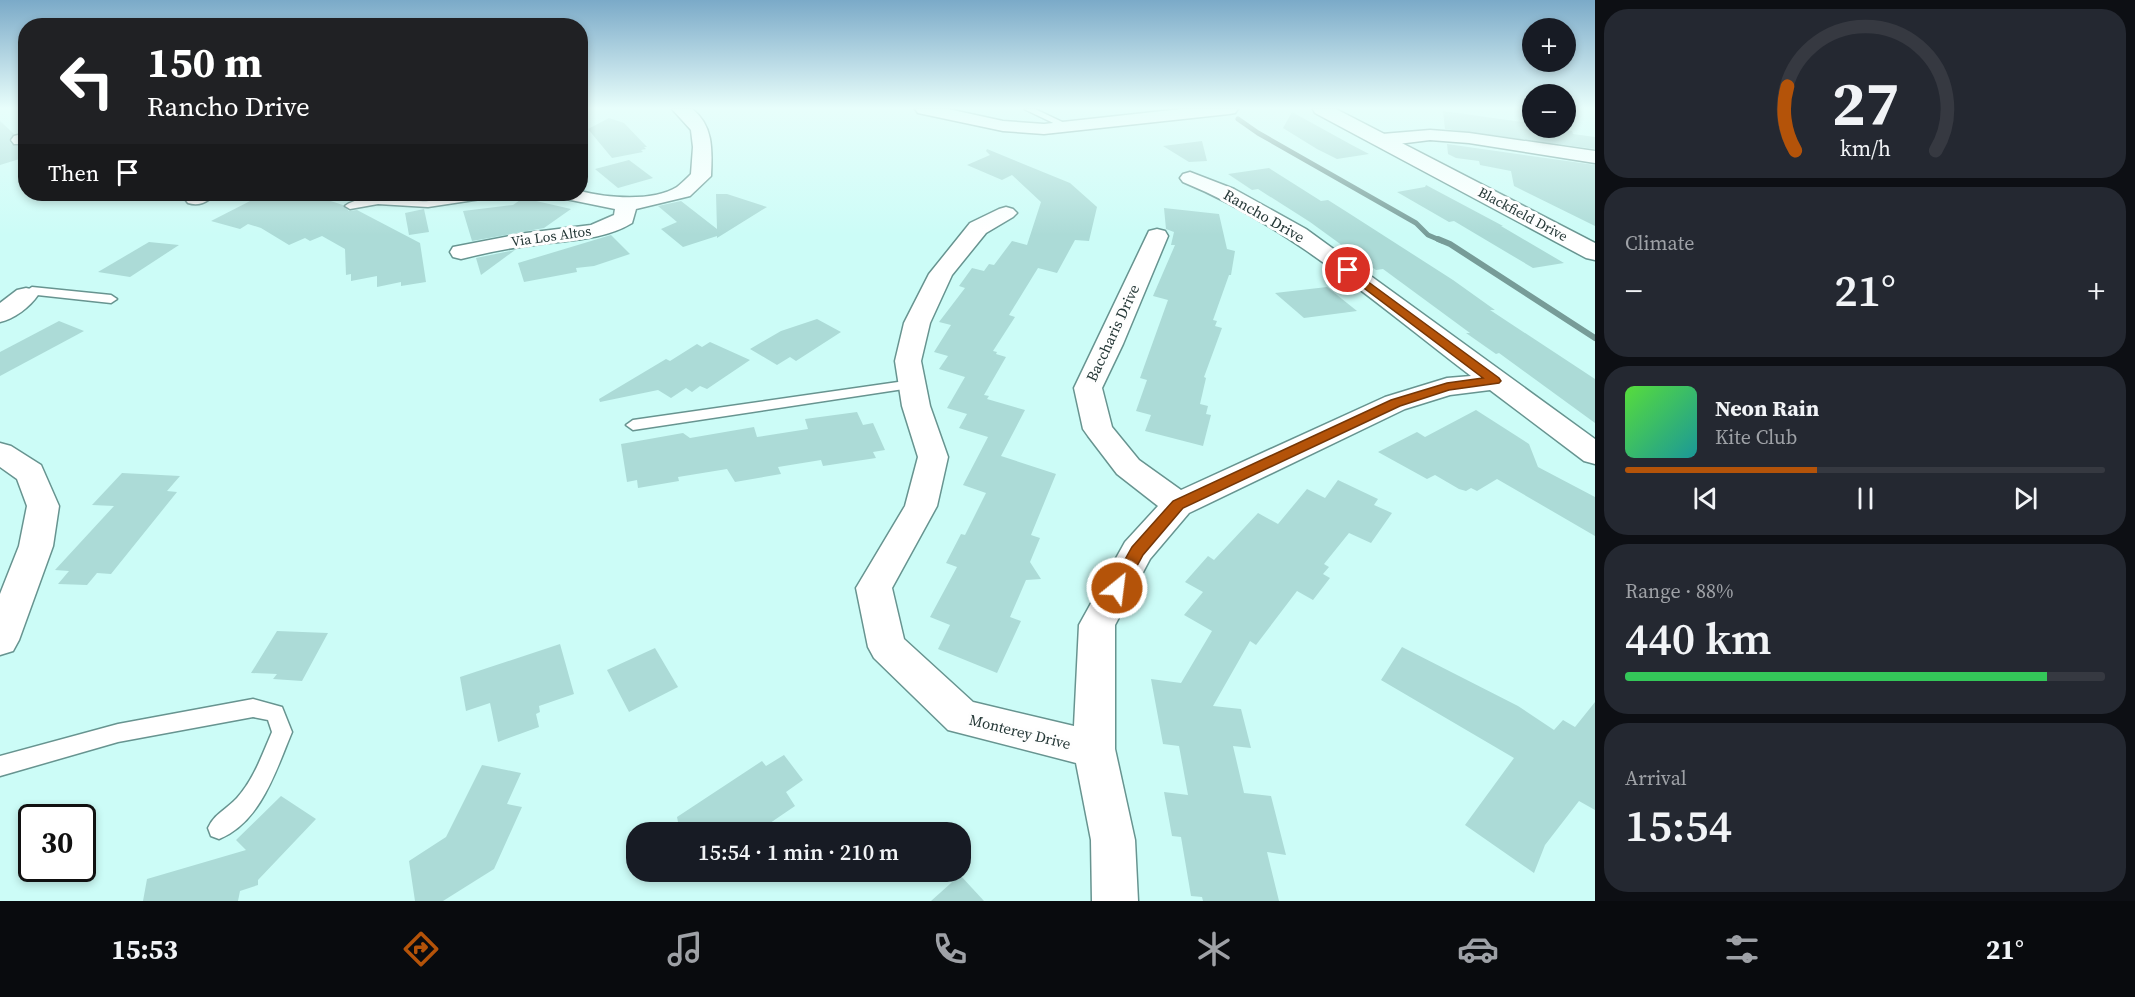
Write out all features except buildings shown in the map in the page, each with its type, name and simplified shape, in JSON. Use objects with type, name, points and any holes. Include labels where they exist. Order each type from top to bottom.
[{"type":"street","name":"Via Los Altos","points":[[588,199],[626,204],[651,201],[683,192],[701,176],[703,151]]},
{"type":"street","name":"Blackfield Drive","points":[[1403,151],[1595,253]]},
{"type":"street","points":[[1556,151],[1595,157]]},
{"type":"street","name":"Rancho Drive","points":[[1190,178],[1227,193],[1298,234],[1595,453]]},
{"type":"street","name":"Via Los Altos","points":[[461,252],[502,243],[599,230],[615,225],[624,218],[626,204]]},
{"type":"street","name":"Monterey Drive","points":[[1006,213],[978,228],[941,274],[917,323],[908,361],[916,406],[933,457],[921,506],[874,588],[887,647],[962,717],[1094,749]]},
{"type":"street","name":"Baccharis Drive","points":[[1157,236],[1110,344],[1088,388],[1098,429],[1128,467],[1178,505]]},
{"type":"street","points":[[0,315],[29,293]]},
{"type":"street","points":[[1115,901],[1113,840],[1094,749],[1097,625],[1137,551],[1178,505],[1395,403],[1447,387],[1495,381]]},
{"type":"street","points":[[0,453],[30,473],[43,506],[36,546],[0,640]]},
{"type":"lane","points":[[350,206],[378,201],[428,204],[448,201]]},
{"type":"lane","points":[[29,293],[111,298]]},
{"type":"lane","points":[[633,425],[912,384]]},
{"type":"lane","points":[[0,766],[118,733],[203,716],[253,708],[275,713],[282,732],[260,784],[244,806],[219,828]]},
{"type":"waterway","points":[[1290,151],[1416,223],[1428,235],[1442,241]]},
{"type":"waterway","points":[[1438,239],[1450,244],[1595,338]]},
{"type":"route","points":[[1117,588],[1137,551],[1178,505],[1395,403],[1447,387],[1495,381],[1348,270]]}]
